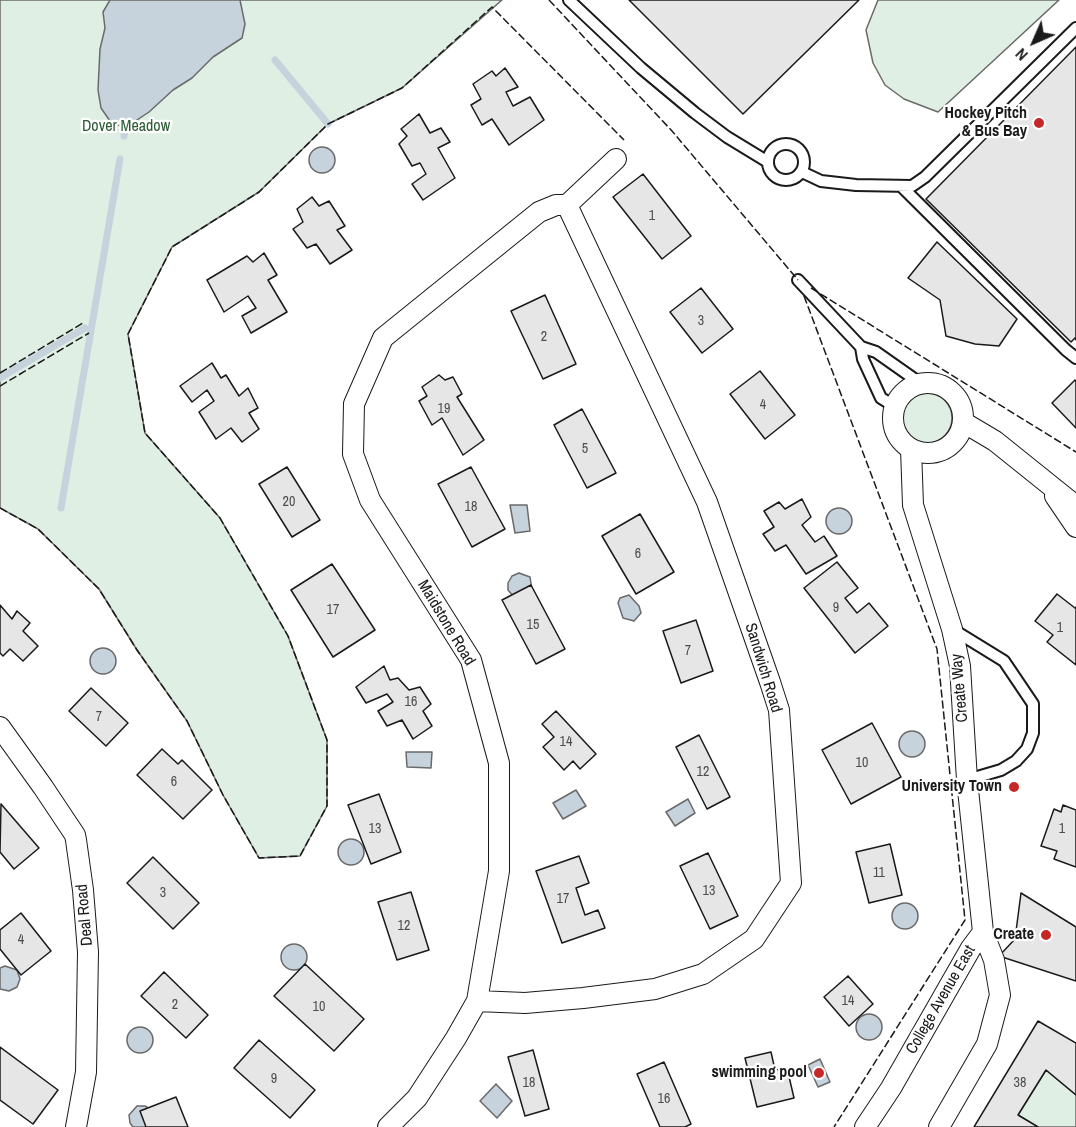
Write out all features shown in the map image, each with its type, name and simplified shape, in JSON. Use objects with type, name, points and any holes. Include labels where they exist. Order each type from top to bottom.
[{"type":"street","points":[[567,205],[616,159]]},
{"type":"street","name":"Maidstone Road","points":[[388,1127],[417,1098],[477,1001],[499,871],[499,763],[471,660],[370,500],[353,454],[354,404],[383,338],[539,212],[556,205],[567,205]]},
{"type":"street","name":"Sandwich Road","points":[[477,1001],[525,1004],[583,998],[655,988],[704,974],[754,939],[791,883],[778,710],[770,682],[706,502],[567,205]]},
{"type":"street","points":[[920,383],[931,383],[951,392],[958,401],[963,422],[953,443],[933,453],[922,453],[903,444],[893,426],[894,406],[904,392],[920,383]]},
{"type":"street","points":[[963,422],[996,441],[1076,506]]},
{"type":"street","name":"Create Way","points":[[911,449],[913,505],[952,629],[960,666],[967,780],[983,932]]},
{"type":"street","points":[[1041,477],[1076,527]]},
{"type":"street","name":"Deal Road","points":[[0,727],[32,770],[75,835],[76,840],[88,952],[86,1072],[76,1127]]},
{"type":"street","name":"College Avenue East","points":[[865,1127],[891,1088],[970,948],[983,932],[994,960],[1000,995],[987,1044],[939,1127]]},
{"type":"lane","points":[[568,0],[641,68],[695,113],[727,137],[768,162],[773,173],[783,179],[794,178],[802,172],[804,157],[799,149],[790,144],[781,144],[772,151],[768,162]]},
{"type":"lane","points":[[802,172],[821,181],[856,185],[912,186],[925,177],[1076,28]]},
{"type":"lane","points":[[902,187],[1059,344],[1076,358]]},
{"type":"lane","points":[[798,280],[861,347],[876,352],[920,383]]},
{"type":"lane","points":[[861,347],[863,359],[880,398],[894,406]]},
{"type":"lane","points":[[952,629],[1004,661],[1033,704],[1033,733],[1027,749],[1016,761],[1001,770],[967,780]]},
{"type":"green space","name":"Dover Meadow","points":[[0,0],[502,0],[402,88],[328,124],[259,192],[172,247],[128,334],[145,433],[220,518],[288,636],[327,740],[327,806],[300,856],[259,858],[223,795],[187,721],[137,650],[99,589],[38,529],[0,508]]},
{"type":"green space","points":[[878,0],[1059,0],[938,112],[904,99],[885,85],[873,63],[866,30]]},
{"type":"green space","points":[[922,393],[932,393],[945,400],[952,413],[952,423],[945,436],[932,443],[922,443],[913,439],[906,432],[902,423],[902,413],[906,404],[913,397]]},
{"type":"green space","points":[[1046,1070],[1076,1095],[1076,1127],[1038,1127],[1018,1115]]},
{"type":"shaded area","points":[[110,0],[240,0],[245,24],[242,38],[213,57],[192,78],[125,128],[110,121],[101,108],[98,90],[100,49],[105,28],[103,12]]},
{"type":"shaded area","points":[[322,147],[331,151],[335,160],[331,169],[322,173],[313,169],[309,160],[313,151]]},
{"type":"shaded area","points":[[510,505],[527,505],[530,531],[515,533]]},
{"type":"shaded area","points":[[839,508],[848,512],[852,521],[848,530],[839,534],[830,530],[826,521],[830,512]]},
{"type":"shaded area","points":[[519,573],[530,577],[532,590],[514,597],[508,590],[508,583],[512,576]]},
{"type":"shaded area","points":[[629,595],[639,606],[641,613],[634,621],[623,618],[618,603],[620,598]]},
{"type":"shaded area","points":[[103,648],[112,652],[116,661],[112,670],[103,674],[94,670],[90,661],[94,652]]},
{"type":"shaded area","points":[[912,731],[921,735],[925,744],[921,753],[912,757],[903,753],[899,744],[903,735]]},
{"type":"shaded area","points":[[406,752],[432,752],[431,768],[407,767]]},
{"type":"shaded area","points":[[576,790],[586,806],[563,819],[553,803]]},
{"type":"shaded area","points":[[688,799],[695,813],[675,826],[666,812]]},
{"type":"shaded area","points":[[351,839],[360,843],[364,852],[360,861],[351,865],[342,861],[338,852],[342,843]]},
{"type":"shaded area","points":[[905,903],[914,907],[918,916],[914,925],[905,929],[896,925],[892,916],[896,907]]},
{"type":"shaded area","points":[[294,944],[303,948],[307,957],[303,966],[294,970],[285,966],[281,957],[285,948]]},
{"type":"shaded area","points":[[5,966],[17,970],[20,979],[17,987],[9,991],[0,989],[0,968]]},
{"type":"shaded area","points":[[869,1014],[878,1018],[882,1027],[878,1036],[869,1040],[860,1036],[856,1027],[860,1018]]},
{"type":"shaded area","points":[[140,1027],[149,1031],[153,1040],[149,1049],[140,1053],[131,1049],[127,1040],[131,1031]]},
{"type":"shaded area","name":"swimming pool","points":[[820,1059],[830,1082],[818,1087],[808,1065]]},
{"type":"shaded area","points":[[496,1084],[512,1101],[497,1118],[480,1101]]},
{"type":"shaded area","points":[[137,1106],[145,1106],[152,1110],[151,1127],[133,1127],[130,1123],[129,1115]]},
{"type":"building","points":[[629,0],[859,0],[743,114]]},
{"type":"building","name":"Hockey Pitch & Bus Bay","points":[[1076,47],[1076,340],[1075,338],[1071,342],[926,199]]},
{"type":"building","points":[[505,68],[518,87],[506,92],[513,106],[530,97],[544,120],[509,145],[492,119],[482,125],[471,105],[481,99],[473,84],[492,71],[496,76]]},
{"type":"building","points":[[419,114],[430,133],[441,128],[450,142],[438,148],[455,178],[423,200],[412,184],[426,174],[420,163],[412,166],[399,144],[407,136],[401,129]]},
{"type":"building","points":[[643,174],[691,236],[662,259],[613,197]]},
{"type":"building","points":[[312,197],[319,206],[329,201],[345,226],[337,230],[352,250],[330,264],[316,244],[307,248],[293,229],[303,222],[297,209]]},
{"type":"building","points":[[937,242],[1017,319],[999,346],[975,344],[946,336],[940,300],[908,278]]},
{"type":"building","points":[[264,253],[277,275],[268,280],[287,312],[251,333],[242,316],[256,308],[248,296],[224,312],[207,280],[247,256],[253,262]]},
{"type":"building","points":[[701,288],[733,329],[702,353],[670,312]]},
{"type":"building","points":[[545,295],[576,364],[543,379],[511,311]]},
{"type":"building","points":[[212,363],[221,378],[226,375],[239,396],[248,388],[258,408],[249,413],[259,429],[242,442],[231,428],[216,439],[199,412],[214,401],[207,390],[192,402],[180,386]]},
{"type":"building","points":[[760,371],[795,415],[765,439],[730,394]]},
{"type":"building","points":[[439,375],[445,380],[453,377],[462,394],[457,397],[484,440],[463,455],[442,418],[432,425],[419,401],[427,396],[422,387]]},
{"type":"building","points":[[1075,380],[1076,382],[1076,428],[1052,403]]},
{"type":"building","points":[[582,409],[616,473],[587,488],[554,425]]},
{"type":"building","points":[[287,467],[320,520],[292,537],[259,484]]},
{"type":"building","points":[[471,467],[505,529],[472,547],[438,484]]},
{"type":"building","points":[[802,499],[811,517],[802,525],[815,542],[824,536],[837,556],[806,574],[786,545],[775,551],[763,534],[774,527],[764,511],[779,502],[785,509]]},
{"type":"building","points":[[640,514],[674,572],[636,594],[602,536]]},
{"type":"building","points":[[837,562],[858,588],[845,598],[857,613],[869,603],[888,626],[855,653],[804,588]]},
{"type":"building","points":[[332,564],[375,630],[333,657],[291,590]]},
{"type":"building","points":[[531,585],[565,649],[536,664],[502,600]]},
{"type":"building","points":[[1057,594],[1076,607],[1076,665],[1047,642],[1053,635],[1035,621]]},
{"type":"building","points":[[0,605],[12,619],[17,611],[30,623],[23,631],[38,646],[23,661],[10,649],[3,656],[0,653]]},
{"type":"building","points":[[696,620],[713,671],[681,683],[663,631]]},
{"type":"building","points":[[384,666],[390,680],[398,678],[409,690],[420,687],[431,704],[423,711],[432,726],[413,739],[402,720],[387,726],[378,711],[393,702],[387,694],[366,703],[356,687]]},
{"type":"building","points":[[91,688],[128,723],[106,746],[69,711]]},
{"type":"building","points":[[556,711],[596,754],[580,769],[573,761],[564,770],[543,747],[554,737],[542,724]]},
{"type":"building","points":[[872,723],[901,777],[851,804],[822,750]]},
{"type":"building","points":[[699,735],[730,797],[707,809],[676,747]]},
{"type":"building","points":[[162,749],[178,764],[182,760],[212,790],[183,819],[137,775]]},
{"type":"building","points":[[379,794],[401,852],[371,864],[348,805]]},
{"type":"building","points":[[1,804],[39,848],[14,869],[0,852]]},
{"type":"building","points":[[1063,805],[1076,810],[1076,867],[1054,859],[1057,851],[1041,846],[1054,809],[1061,812]]},
{"type":"building","points":[[890,844],[902,895],[869,903],[856,852]]},
{"type":"building","points":[[708,853],[738,916],[710,929],[680,866]]},
{"type":"building","points":[[579,856],[589,883],[576,888],[585,915],[598,910],[605,928],[562,943],[536,871]]},
{"type":"building","points":[[153,857],[199,903],[173,929],[127,883]]},
{"type":"building","points":[[411,892],[429,950],[397,960],[378,902]]},
{"type":"building","name":"Create","points":[[1021,893],[1076,927],[1076,981],[999,956],[1015,939]]},
{"type":"building","points":[[21,913],[51,951],[21,975],[0,949],[0,930]]},
{"type":"building","points":[[305,964],[364,1019],[334,1051],[274,996]]},
{"type":"building","points":[[164,972],[208,1015],[186,1038],[141,996]]},
{"type":"building","points":[[848,976],[873,1004],[849,1026],[824,997]]},
{"type":"building","points":[[1038,1021],[1076,1043],[1076,1095],[1046,1070],[1018,1115],[1038,1127],[974,1127]]},
{"type":"building","points":[[259,1040],[315,1090],[290,1118],[234,1068]]},
{"type":"building","points":[[0,1047],[58,1090],[33,1124],[0,1100]]},
{"type":"building","points":[[533,1050],[549,1109],[525,1116],[508,1057]]},
{"type":"building","points":[[771,1052],[775,1070],[787,1068],[794,1098],[757,1107],[745,1058]]},
{"type":"building","points":[[664,1062],[691,1124],[685,1127],[660,1127],[637,1074]]},
{"type":"building","points":[[176,1097],[188,1127],[146,1127],[140,1111]]},
{"type":"waterway","points":[[275,60],[328,124]]},
{"type":"waterway","points":[[124,136],[125,128]]},
{"type":"waterway","points":[[61,508],[120,159]]},
{"type":"waterway","points":[[0,378],[85,328]]},
{"type":"fence","points":[[549,0],[672,131],[798,280]]},
{"type":"fence","points":[[0,508],[38,529],[99,589],[137,650],[187,721],[223,795],[259,858],[300,856],[327,806],[327,740],[288,636],[220,518],[145,433],[128,334],[172,247],[259,192],[328,124],[402,88],[492,7],[624,140]]},
{"type":"fence","points":[[811,288],[1076,452]]},
{"type":"fence","points":[[804,296],[937,649],[965,920],[834,1127]]},
{"type":"fence","points":[[0,373],[83,323]]},
{"type":"fence","points":[[0,386],[89,333]]},
{"type":"place","name":"Hockey Pitch & Bus Bay","points":[[1039,123]]},
{"type":"place","name":"University Town","points":[[1014,787]]},
{"type":"place","name":"Create","points":[[1046,935]]},
{"type":"place","name":"swimming pool","points":[[819,1073]]}]
